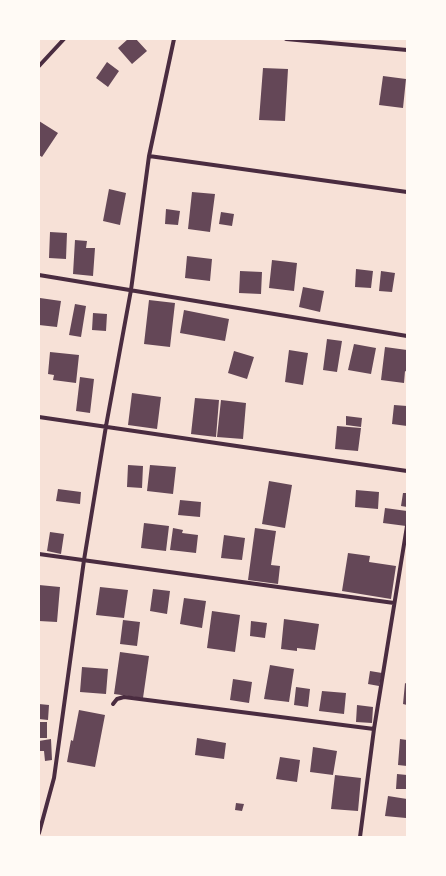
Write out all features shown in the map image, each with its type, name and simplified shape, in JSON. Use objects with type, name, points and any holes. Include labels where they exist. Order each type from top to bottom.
[{"type":"street","points":[[39,66],[64,39]]},
{"type":"street","points":[[39,833],[54,778],[84,560],[106,426],[131,290],[149,156],[174,39]]},
{"type":"street","points":[[286,39],[407,50]]},
{"type":"street","points":[[149,156],[407,192]]},
{"type":"street","points":[[39,275],[407,336]]},
{"type":"street","points":[[39,417],[407,471]]},
{"type":"street","points":[[360,837],[374,728],[407,526]]},
{"type":"street","points":[[39,554],[394,603]]},
{"type":"street","points":[[113,704],[117,699],[124,697],[374,728]]},
{"type":"building","points":[[128,39],[136,39],[147,51],[132,64],[118,48]]},
{"type":"building","points":[[107,62],[119,71],[108,87],[96,78]]},
{"type":"building","points":[[263,68],[288,69],[285,121],[259,120]]},
{"type":"building","points":[[383,76],[406,79],[403,108],[379,105]]},
{"type":"building","points":[[39,121],[58,133],[42,157],[39,155]]},
{"type":"building","points":[[109,189],[126,193],[120,225],[103,221]]},
{"type":"building","points":[[192,192],[215,194],[210,232],[188,229]]},
{"type":"building","points":[[166,209],[180,211],[178,225],[165,224]]},
{"type":"building","points":[[221,212],[234,214],[232,226],[219,224]]},
{"type":"building","points":[[50,232],[67,233],[66,259],[49,258]]},
{"type":"building","points":[[75,240],[87,241],[86,248],[95,248],[93,276],[73,274]]},
{"type":"building","points":[[187,256],[212,259],[210,281],[185,278]]},
{"type":"building","points":[[272,260],[297,263],[294,291],[269,288]]},
{"type":"building","points":[[356,269],[373,271],[371,288],[355,287]]},
{"type":"building","points":[[240,271],[262,272],[261,294],[239,293]]},
{"type":"building","points":[[381,271],[395,273],[392,292],[379,291]]},
{"type":"building","points":[[303,287],[324,291],[320,312],[299,307]]},
{"type":"building","points":[[40,298],[61,301],[57,327],[39,325]]},
{"type":"building","points":[[149,300],[175,303],[170,347],[144,344]]},
{"type":"building","points":[[75,304],[86,306],[81,337],[69,335]]},
{"type":"building","points":[[184,310],[229,319],[225,341],[180,333]]},
{"type":"building","points":[[93,313],[107,314],[106,331],[92,330]]},
{"type":"building","points":[[327,339],[342,341],[337,372],[323,370]]},
{"type":"building","points":[[354,344],[376,348],[371,374],[348,370]]},
{"type":"building","points":[[385,347],[407,350],[407,372],[405,371],[404,383],[381,380]]},
{"type":"building","points":[[289,350],[308,353],[303,385],[285,382]]},
{"type":"building","points":[[234,351],[254,357],[247,379],[228,373]]},
{"type":"building","points":[[50,352],[79,355],[76,383],[53,380],[54,375],[48,374]]},
{"type":"building","points":[[80,377],[94,379],[90,413],[76,411]]},
{"type":"building","points":[[132,393],[161,397],[157,429],[128,425]]},
{"type":"building","points":[[195,398],[219,400],[216,437],[191,434]]},
{"type":"building","points":[[221,400],[246,403],[243,439],[217,437]]},
{"type":"building","points":[[394,405],[407,406],[407,426],[392,424]]},
{"type":"building","points":[[346,416],[362,418],[361,427],[346,425]]},
{"type":"building","points":[[337,426],[361,428],[358,451],[335,449]]},
{"type":"building","points":[[128,465],[143,466],[142,488],[127,487]]},
{"type":"building","points":[[150,465],[176,467],[173,494],[147,491]]},
{"type":"building","points":[[269,481],[292,485],[285,528],[262,524]]},
{"type":"building","points":[[58,489],[81,492],[80,504],[56,501]]},
{"type":"building","points":[[356,490],[379,492],[378,509],[355,507]]},
{"type":"building","points":[[403,493],[407,493],[407,507],[401,506]]},
{"type":"building","points":[[180,500],[201,502],[200,517],[178,515]]},
{"type":"building","points":[[385,508],[407,511],[406,526],[383,523]]},
{"type":"building","points":[[144,523],[169,526],[166,551],[141,548]]},
{"type":"building","points":[[173,528],[183,530],[182,533],[198,535],[196,553],[170,550]]},
{"type":"building","points":[[255,528],[276,531],[271,565],[280,566],[278,584],[248,580]]},
{"type":"building","points":[[50,532],[64,534],[61,554],[47,551]]},
{"type":"building","points":[[224,535],[245,538],[242,560],[221,558]]},
{"type":"building","points":[[348,553],[370,556],[369,562],[396,566],[391,599],[342,591]]},
{"type":"building","points":[[39,585],[60,587],[57,622],[39,621]]},
{"type":"building","points":[[100,587],[128,590],[124,618],[96,615]]},
{"type":"building","points":[[153,589],[170,591],[167,614],[150,611]]},
{"type":"building","points":[[184,598],[206,601],[202,628],[180,624]]},
{"type":"building","points":[[212,611],[240,615],[235,652],[207,648]]},
{"type":"building","points":[[284,619],[319,624],[315,650],[297,648],[297,651],[281,649]]},
{"type":"building","points":[[123,620],[140,622],[137,646],[120,644]]},
{"type":"building","points":[[251,621],[267,623],[265,638],[250,636]]},
{"type":"building","points":[[120,652],[149,656],[143,698],[114,694]]},
{"type":"building","points":[[270,665],[294,669],[289,702],[264,699]]},
{"type":"building","points":[[82,667],[108,669],[106,694],[80,692]]},
{"type":"building","points":[[370,671],[382,673],[379,686],[368,684]]},
{"type":"building","points":[[233,679],[252,682],[249,703],[230,700]]},
{"type":"building","points":[[405,683],[407,684],[407,705],[403,704]]},
{"type":"building","points":[[296,687],[310,689],[308,707],[294,705]]},
{"type":"building","points":[[322,691],[346,693],[344,714],[319,711]]},
{"type":"building","points":[[39,704],[49,705],[48,720],[39,719]]},
{"type":"building","points":[[357,705],[373,707],[372,723],[356,722]]},
{"type":"building","points":[[79,710],[105,715],[95,767],[67,762]]},
{"type":"building","points":[[39,722],[47,722],[47,738],[39,738]]},
{"type":"building","points":[[197,738],[226,743],[224,759],[195,755]]},
{"type":"building","points":[[51,739],[52,760],[45,761],[44,751],[39,751],[39,741]]},
{"type":"building","points":[[400,739],[407,740],[407,766],[398,765]]},
{"type":"building","points":[[313,747],[337,751],[333,775],[310,772]]},
{"type":"building","points":[[280,757],[300,760],[297,782],[276,779]]},
{"type":"building","points":[[397,774],[407,775],[407,789],[396,789]]},
{"type":"building","points":[[335,775],[361,778],[358,811],[331,809]]},
{"type":"building","points":[[388,796],[407,799],[406,818],[385,816]]},
{"type":"building","points":[[236,803],[244,804],[242,811],[235,810]]}]
